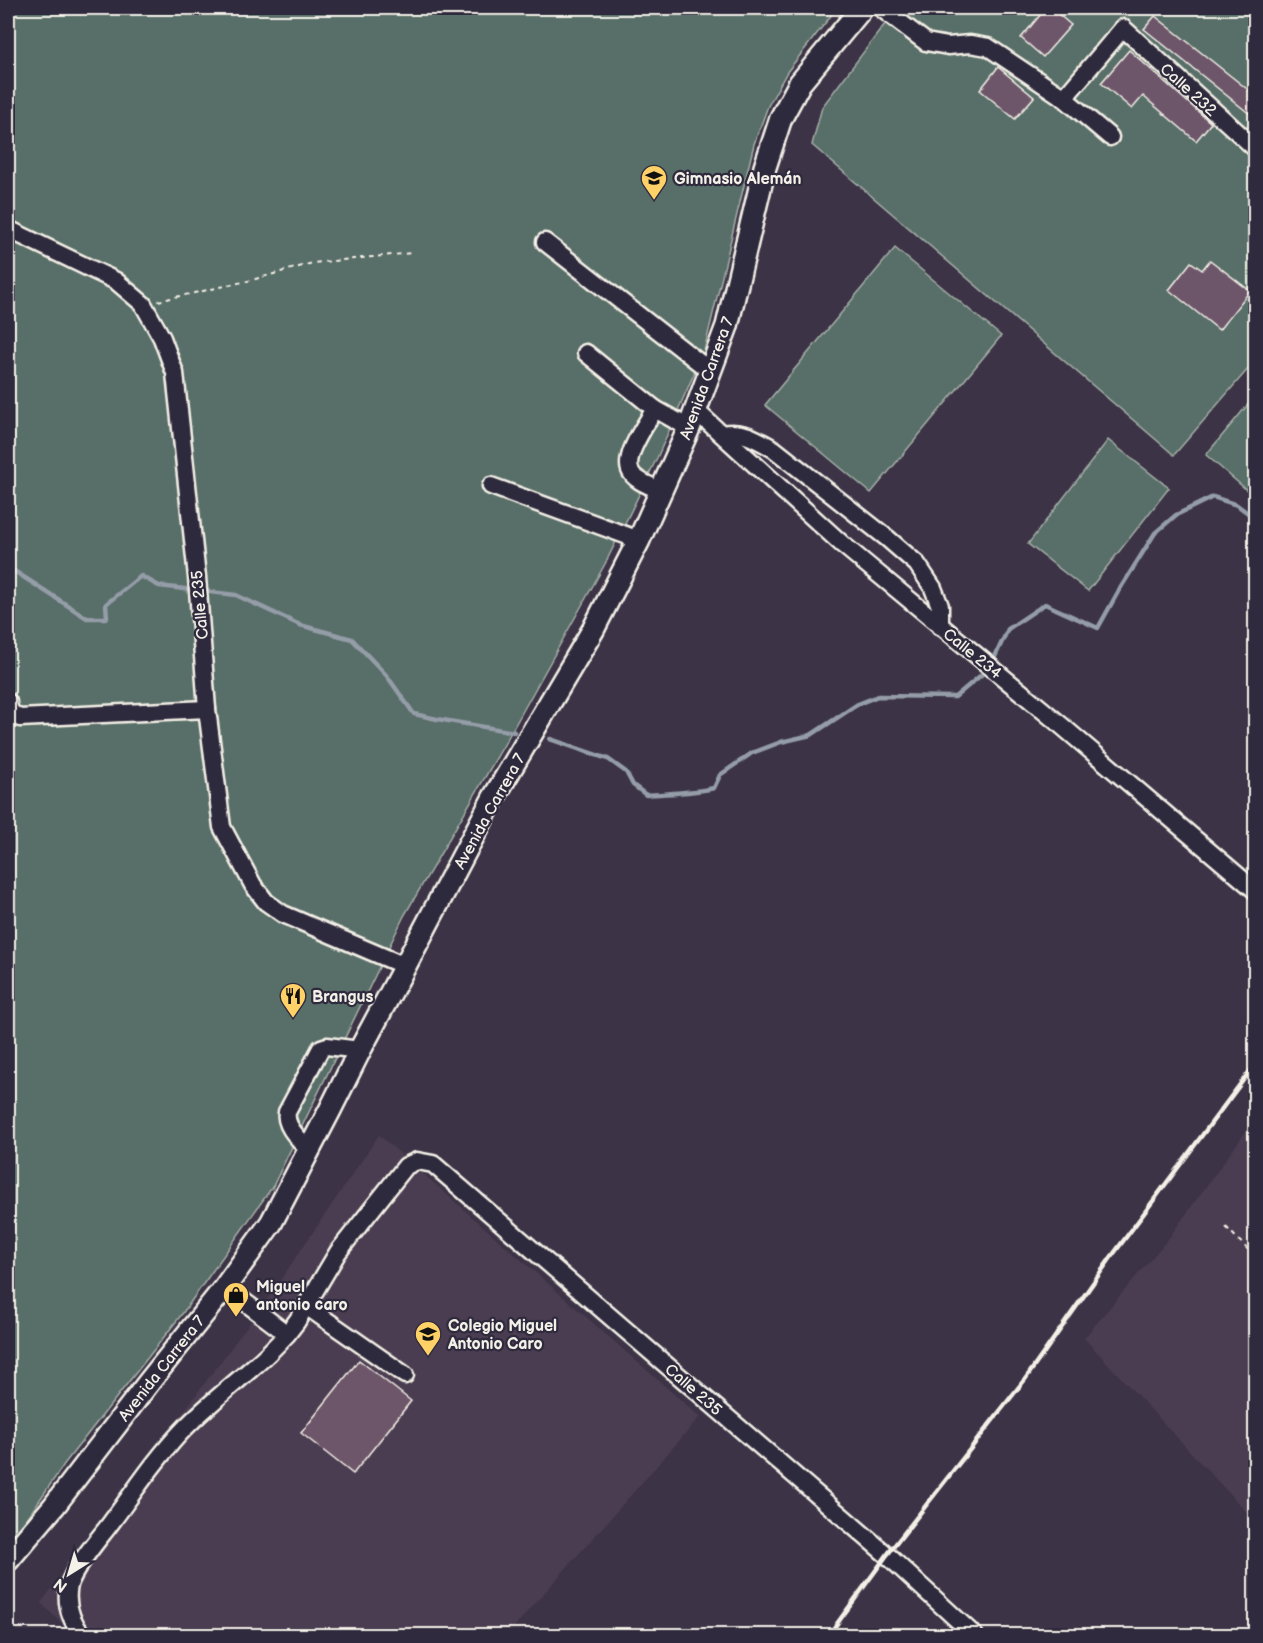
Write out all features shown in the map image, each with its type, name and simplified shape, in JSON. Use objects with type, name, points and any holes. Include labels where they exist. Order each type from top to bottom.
[{"type":"main road","name":"Avenida Carrera 7","points":[[8,1560],[54,1506],[148,1382],[225,1287],[271,1223],[494,797],[593,630],[639,540],[692,419],[727,326],[765,167],[781,118],[800,83],[862,8]]},
{"type":"street","points":[[881,8],[926,42],[948,46],[970,44],[988,47],[1064,98],[1110,137]]},
{"type":"street","name":"Calle 232","points":[[1064,98],[1123,28],[1256,149]]},
{"type":"street","name":"Calle 235","points":[[8,229],[116,281],[143,304],[162,338],[175,373],[197,577],[207,709],[222,827],[253,885],[266,902],[283,914],[405,966]]},
{"type":"street","points":[[545,242],[710,371]]},
{"type":"street","name":"Calle 234","points":[[586,353],[655,409],[692,419],[722,434],[842,544],[1062,726],[1256,891]]},
{"type":"street","points":[[655,409],[636,440],[629,461],[630,471],[639,480],[661,491]]},
{"type":"street","points":[[722,434],[741,433],[774,449],[917,564],[933,588],[940,606],[940,626]]},
{"type":"street","points":[[491,486],[639,540]]},
{"type":"street","points":[[8,702],[11,712],[20,718],[207,709]]},
{"type":"street","points":[[309,1150],[292,1130],[286,1118],[287,1112],[321,1048],[327,1046],[360,1050]]},
{"type":"street","name":"Calle 235","points":[[306,1306],[338,1252],[406,1166],[417,1161],[433,1164],[886,1555],[975,1635]]},
{"type":"street","points":[[225,1287],[287,1334]]},
{"type":"street","points":[[83,1635],[76,1627],[67,1599],[70,1582],[82,1561],[181,1432],[254,1367],[287,1334],[306,1306],[405,1375]]},
{"type":"path","points":[[143,304],[252,280],[313,263],[412,253]]},
{"type":"path","points":[[1226,1227],[1256,1258]]},
{"type":"shaded area","points":[[1255,1119],[1255,1521],[1084,1338],[1168,1239]]},
{"type":"shaded area","name":"Colegio Miguel Antonio Caro","points":[[379,1135],[700,1417],[507,1635],[74,1635],[41,1603],[269,1297]]},
{"type":"green space","points":[[8,8],[837,8],[787,72],[768,106],[754,144],[704,351],[657,458],[605,564],[505,743],[404,916],[273,1186],[182,1314],[65,1463],[8,1546]]},
{"type":"green space","points":[[897,8],[1255,8],[1255,361],[1174,455],[812,145],[822,107]]},
{"type":"green space","points":[[895,248],[1001,336],[871,493],[765,405]]},
{"type":"green space","points":[[1255,396],[1255,497],[1206,455]]},
{"type":"green space","points":[[1108,440],[1169,488],[1088,591],[1028,544]]},
{"type":"building","points":[[1046,8],[1051,8],[1071,25],[1043,57],[1021,38]]},
{"type":"building","points":[[1155,16],[1256,96],[1256,119],[1144,29]]},
{"type":"building","points":[[1129,50],[1211,123],[1196,141],[1143,96],[1132,109],[1101,83]]},
{"type":"building","points":[[998,67],[1034,97],[1015,119],[980,90]]},
{"type":"building","points":[[1210,260],[1250,291],[1219,330],[1169,290],[1191,262],[1202,270]]},
{"type":"building","points":[[359,1360],[411,1401],[353,1474],[301,1433]]},
{"type":"waterway","points":[[992,663],[1008,629],[1045,604],[1098,628],[1155,533],[1176,515],[1213,497],[1237,505],[1256,519]]},
{"type":"waterway","points":[[8,567],[87,618],[107,618],[106,604],[141,576],[159,586],[236,595],[300,625],[352,639],[387,676],[414,714],[514,732]]},
{"type":"waterway","points":[[550,739],[608,759],[626,772],[633,785],[646,795],[706,790],[714,788],[720,775],[752,753],[781,742],[811,735],[858,704],[878,696],[955,697],[987,670]]},
{"type":"railway","points":[[828,1636],[887,1555],[1026,1378],[1112,1256],[1256,1063]]},
{"type":"place","name":"Gimnasio Alemán","points":[[654,201]]},
{"type":"place","name":"Brangus","points":[[293,1019]]},
{"type":"place","name":"Miguel antonio caro","points":[[236,1318]]},
{"type":"place","name":"Colegio Miguel Antonio Caro","points":[[428,1357]]}]
